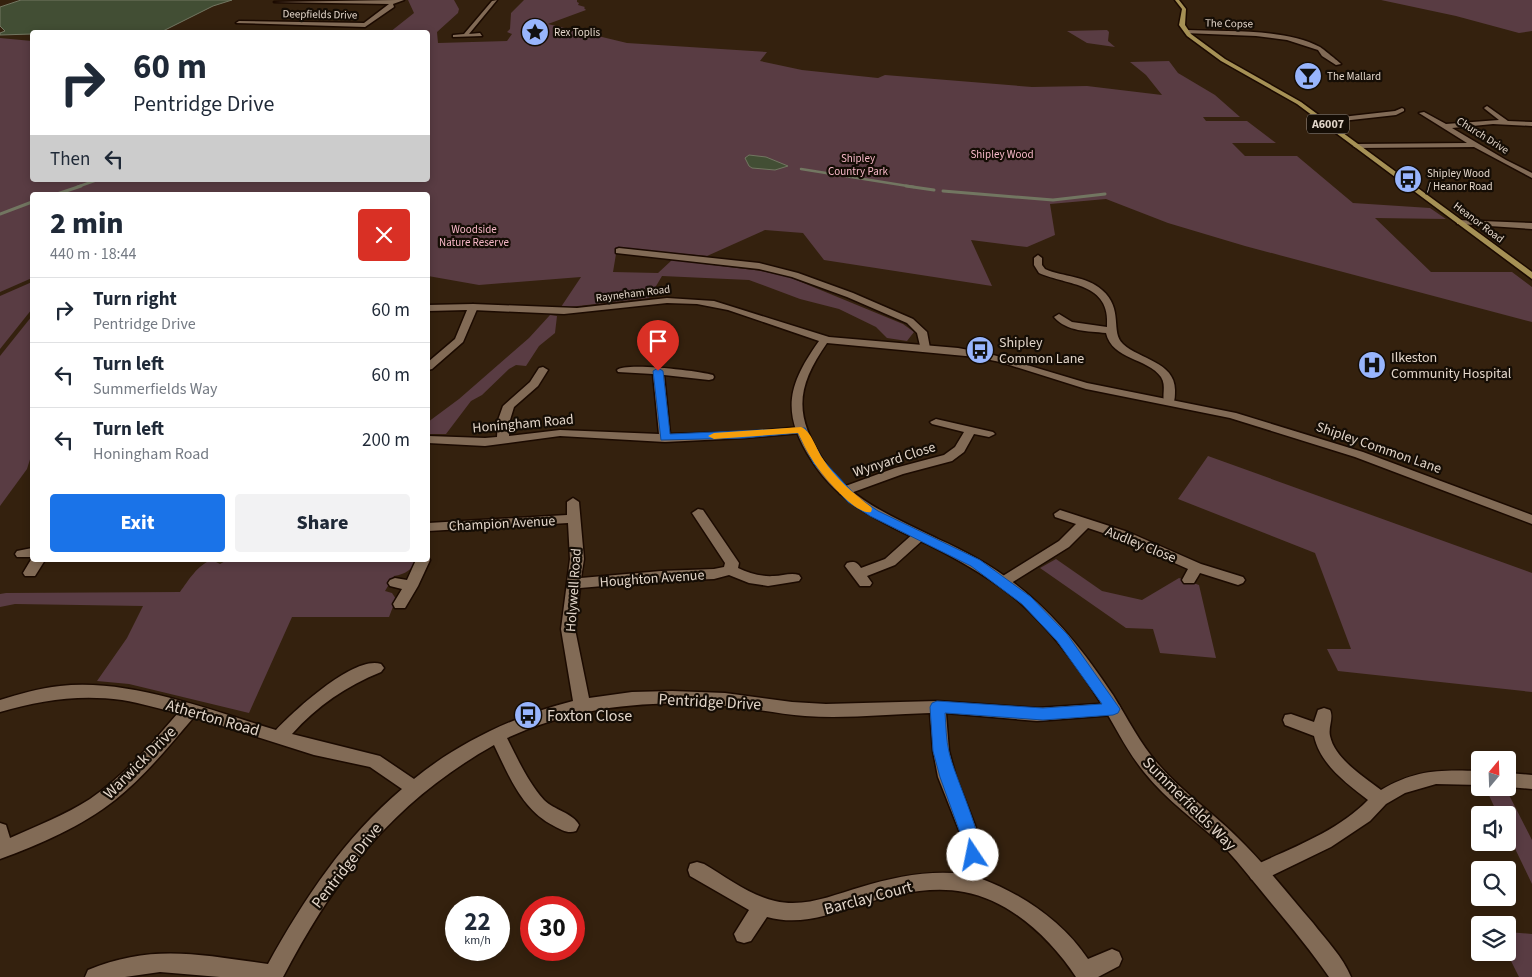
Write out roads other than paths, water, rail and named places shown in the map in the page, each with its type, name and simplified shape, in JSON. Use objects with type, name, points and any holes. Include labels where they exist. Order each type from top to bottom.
[{"type":"main road","points":[[1177,0],[1184,8],[1182,25],[1188,34]]},
{"type":"main road","name":"Heanor Road","points":[[1188,34],[1231,65],[1285,94],[1324,121],[1532,276]]},
{"type":"street","points":[[276,2],[390,3],[402,0]]},
{"type":"street","points":[[484,2],[493,1]]},
{"type":"street","points":[[466,35],[471,26],[488,10],[493,1]]},
{"type":"street","name":"Deepfields Drive","points":[[238,23],[365,24],[392,6],[390,3]]},
{"type":"street","points":[[246,29],[255,24]]},
{"type":"street","name":"The Copse","points":[[1188,34],[1270,36],[1295,39],[1316,47],[1338,61]]},
{"type":"street","points":[[455,36],[480,35]]},
{"type":"street","points":[[1487,108],[1507,122]]},
{"type":"street","points":[[1324,121],[1396,113],[1402,110]]},
{"type":"street","name":"Church Drive","points":[[1422,113],[1507,164],[1532,176]]},
{"type":"street","points":[[1446,126],[1507,122],[1532,124]]},
{"type":"street","points":[[1357,146],[1476,145]]},
{"type":"street","points":[[1460,222],[1532,226]]},
{"type":"street","points":[[619,252],[759,266],[802,277],[910,320],[922,332],[925,348]]},
{"type":"street","points":[[1028,269],[1039,263],[1050,275],[1097,290],[1111,313],[1110,331],[1113,340],[1121,349],[1158,369],[1166,376],[1170,382],[1169,402]]},
{"type":"street","name":"Rayneham Road","points":[[430,308],[473,307],[568,312],[660,301],[700,301],[739,309],[788,329],[825,340],[864,345],[925,348]]},
{"type":"street","points":[[430,365],[459,340],[473,307]]},
{"type":"street","points":[[1059,317],[1068,325],[1110,331]]},
{"type":"street","name":"Summerfields Way","points":[[825,340],[806,367],[798,385],[796,403],[801,430],[818,462],[844,491],[864,508],[975,563],[1026,600],[1062,638],[1113,709],[1124,731],[1152,770],[1223,834],[1258,872],[1322,949],[1340,977]]},
{"type":"street","name":"Shipley Common Lane","points":[[925,348],[978,354],[1063,380],[1251,420],[1304,436],[1446,486],[1532,520]]},
{"type":"street","points":[[503,441],[504,420],[509,406],[534,384],[543,370]]},
{"type":"street","points":[[622,370],[658,371],[709,377]]},
{"type":"street","points":[[658,371],[665,438]]},
{"type":"street","name":"Wynyard Close","points":[[936,422],[989,434]]},
{"type":"street","name":"Honingham Road","points":[[430,440],[464,443],[503,441],[569,433],[665,438],[744,435],[801,430]]},
{"type":"street","name":"Wynyard Close","points":[[844,491],[899,471],[948,458],[960,449],[970,431]]},
{"type":"street","name":"Holywell Road","points":[[573,502],[577,559],[568,629],[582,706]]},
{"type":"street","points":[[698,512],[732,563],[730,570],[752,580],[765,582],[777,582],[794,578]]},
{"type":"street","name":"Audley Close","points":[[1060,514],[1143,542],[1196,567],[1238,580]]},
{"type":"street","name":"Champion Avenue","points":[[430,531],[574,519]]},
{"type":"street","points":[[1003,582],[1064,544],[1086,522]]},
{"type":"street","points":[[858,574],[890,562],[920,536]]},
{"type":"street","points":[[30,573],[37,562]]},
{"type":"street","points":[[400,604],[422,562]]},
{"type":"street","points":[[1189,580],[1196,567]]},
{"type":"street","name":"Houghton Avenue","points":[[574,584],[661,576],[714,574],[730,570]]},
{"type":"street","points":[[395,583],[411,586]]},
{"type":"street","points":[[279,737],[299,716],[331,689],[358,674],[376,668]]},
{"type":"street","name":"Atherton Road","points":[[0,706],[42,695],[84,691],[122,694],[191,710],[314,748],[374,760],[416,789]]},
{"type":"street","name":"Pentridge Drive","points":[[273,976],[317,899],[346,859],[392,809],[445,767],[498,736],[535,719],[582,706],[614,700],[665,697],[737,701],[831,712],[937,707],[1028,714],[1113,709]]},
{"type":"street","points":[[937,707],[943,759],[970,838],[973,885]]},
{"type":"street","name":"Warwick Drive","points":[[0,831],[2,850],[81,814],[98,803],[132,772],[191,710]]},
{"type":"street","points":[[1324,714],[1321,732],[1323,741],[1336,760],[1380,799]]},
{"type":"street","points":[[1291,720],[1321,732]]},
{"type":"street","points":[[498,736],[530,795],[540,807],[570,825]]},
{"type":"street","points":[[1258,872],[1325,841],[1364,816],[1380,799],[1418,780],[1436,777],[1471,778]]},
{"type":"street","points":[[1516,781],[1532,782]]},
{"type":"street","name":"Barclay Court","points":[[697,870],[763,907],[787,912],[813,911],[898,886],[951,882],[973,885],[1014,903],[1035,918],[1057,937],[1086,974],[1112,959]]},
{"type":"street","points":[[744,934],[763,907]]},
{"type":"street","points":[[95,977],[110,970],[156,961],[273,976]]},
{"type":"waterway","points":[[801,169],[914,187]]},
{"type":"waterway","points":[[77,187],[91,182]]},
{"type":"waterway","points":[[63,192],[81,186]]},
{"type":"waterway","points":[[906,186],[934,190]]},
{"type":"waterway","points":[[943,191],[1053,200],[1105,194]]},
{"type":"waterway","points":[[0,214],[30,203]]},
{"type":"place","name":"Rex Toplis","points":[[535,32]]},
{"type":"place","name":"The Mallard","points":[[1308,76]]},
{"type":"place","name":"Shipley Wood / Heanor Road","points":[[1408,179]]},
{"type":"place","name":"Shipley Common Lane","points":[[980,350]]},
{"type":"place","name":"Ilkeston Community Hospital","points":[[1372,365]]},
{"type":"place","name":"Foxton Close","points":[[528,715]]},
{"type":"park label","name":"Shipley Wood","points":[[1002,154]]},
{"type":"park label","name":"Shipley Country Park","points":[[858,164]]},
{"type":"park label","name":"Woodside Nature Reserve","points":[[474,235]]}]
